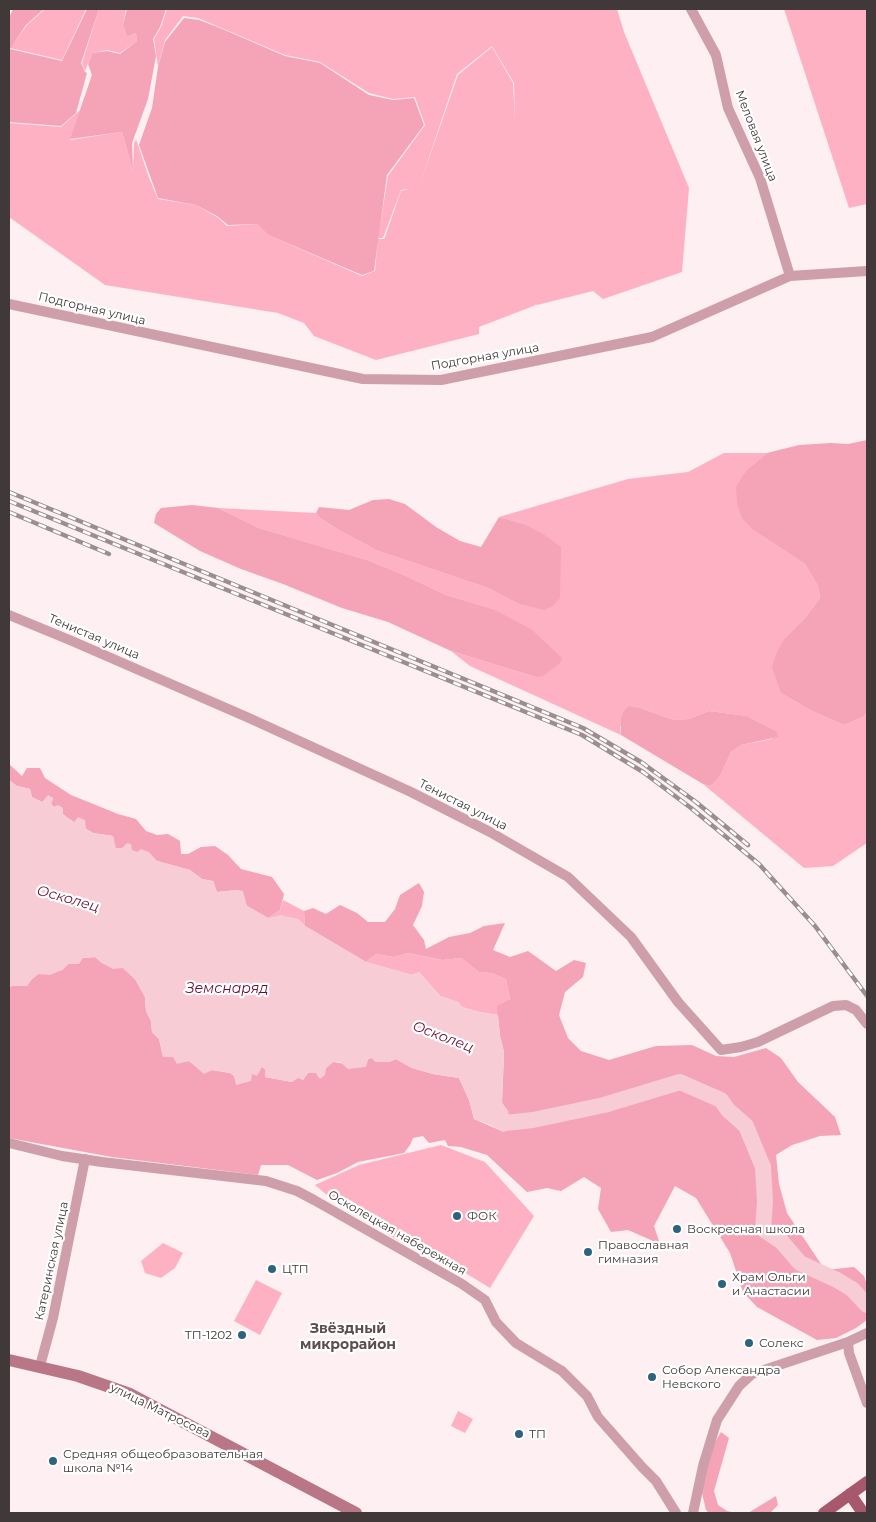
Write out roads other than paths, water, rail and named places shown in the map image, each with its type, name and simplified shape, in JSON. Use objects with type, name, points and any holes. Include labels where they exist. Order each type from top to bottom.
[{"type":"main road","name":"улица Матросова","points":[[9,1360],[40,1366],[101,1383],[130,1394],[356,1513]]},
{"type":"main road","points":[[824,1513],[867,1482]]},
{"type":"main road","points":[[850,1494],[863,1513],[867,1510]]},
{"type":"street","name":"Меловая улица","points":[[691,9],[716,55],[728,108],[760,178],[790,276]]},
{"type":"street","name":"Подгорная улица","points":[[9,304],[154,336],[363,378],[441,380],[652,337],[790,276],[867,271]]},
{"type":"street","name":"Тенистая улица","points":[[9,615],[249,718],[402,788],[490,832],[568,877],[631,937],[678,1002],[722,1050],[758,1042],[833,1006],[846,1004],[856,1010],[867,1024]]},
{"type":"street","name":"Осколецкая набережная","points":[[9,1143],[62,1156],[275,1183],[297,1191],[462,1284],[486,1300],[496,1322],[516,1343],[571,1378],[587,1396],[598,1417],[656,1482],[676,1513]]},
{"type":"street","name":"Катеринская улица","points":[[40,1366],[53,1318],[86,1159]]},
{"type":"street","points":[[693,1513],[703,1466],[716,1420],[739,1386],[752,1374],[848,1342],[867,1333]]},
{"type":"street","points":[[848,1342],[849,1353],[867,1403]]},
{"type":"water","name":"Земснаряд","points":[[9,780],[17,786],[30,789],[32,797],[42,802],[48,795],[53,798],[51,804],[53,807],[58,805],[63,808],[63,815],[74,822],[78,817],[85,820],[86,829],[93,833],[113,836],[116,848],[122,848],[127,843],[131,844],[132,850],[137,852],[141,849],[149,852],[157,861],[190,870],[202,879],[213,881],[217,892],[243,891],[247,906],[268,918],[281,915],[298,919],[305,926],[366,962],[412,975],[419,972],[440,996],[458,1002],[462,1007],[498,1015],[504,1052],[502,1103],[508,1111],[509,1124],[504,1132],[474,1119],[469,1100],[459,1078],[412,1068],[396,1059],[389,1062],[376,1062],[372,1058],[368,1059],[366,1067],[348,1069],[340,1062],[333,1062],[326,1068],[325,1075],[320,1079],[316,1073],[308,1073],[303,1080],[298,1078],[292,1082],[265,1077],[265,1069],[262,1067],[257,1076],[252,1074],[251,1081],[236,1085],[234,1076],[230,1073],[212,1070],[204,1074],[189,1061],[177,1064],[173,1057],[163,1057],[159,1039],[152,1032],[151,1021],[146,1011],[145,997],[135,979],[123,968],[113,969],[95,957],[83,958],[79,964],[68,964],[62,970],[50,975],[38,974],[27,986],[9,987]]},
{"type":"waterway","name":"Осколец","points":[[496,1109],[500,1119],[505,1123],[533,1120],[604,1105],[680,1082],[721,1100],[728,1110],[746,1126],[763,1167],[765,1202],[763,1229],[781,1241],[800,1263],[852,1289],[867,1305]]},
{"type":"railway","points":[[9,492],[583,728],[641,762],[696,802],[748,845]]},
{"type":"railway","points":[[9,501],[582,735],[643,772],[691,808],[759,864],[815,926],[867,996]]},
{"type":"railway","points":[[9,512],[109,554]]},
{"type":"place","name":"ФОК","points":[[457,1216]]},
{"type":"place","name":"Воскресная школа","points":[[677,1229]]},
{"type":"place","name":"Православная гимназия","points":[[588,1252]]},
{"type":"place","name":"ЦТП","points":[[272,1269]]},
{"type":"place","name":"Храм Ольги и Анастасии","points":[[722,1284]]},
{"type":"place","name":"ТП-1202","points":[[242,1335]]},
{"type":"place","name":"Солекс","points":[[749,1343]]},
{"type":"place","name":"Собор Александра Невского","points":[[652,1377]]},
{"type":"place","name":"ТП","points":[[519,1434]]},
{"type":"place","name":"Средняя общеобразовательная школа №14","points":[[53,1461]]},
{"type":"district","name":"Звёздный микрорайон","points":[[348,1338]]}]
